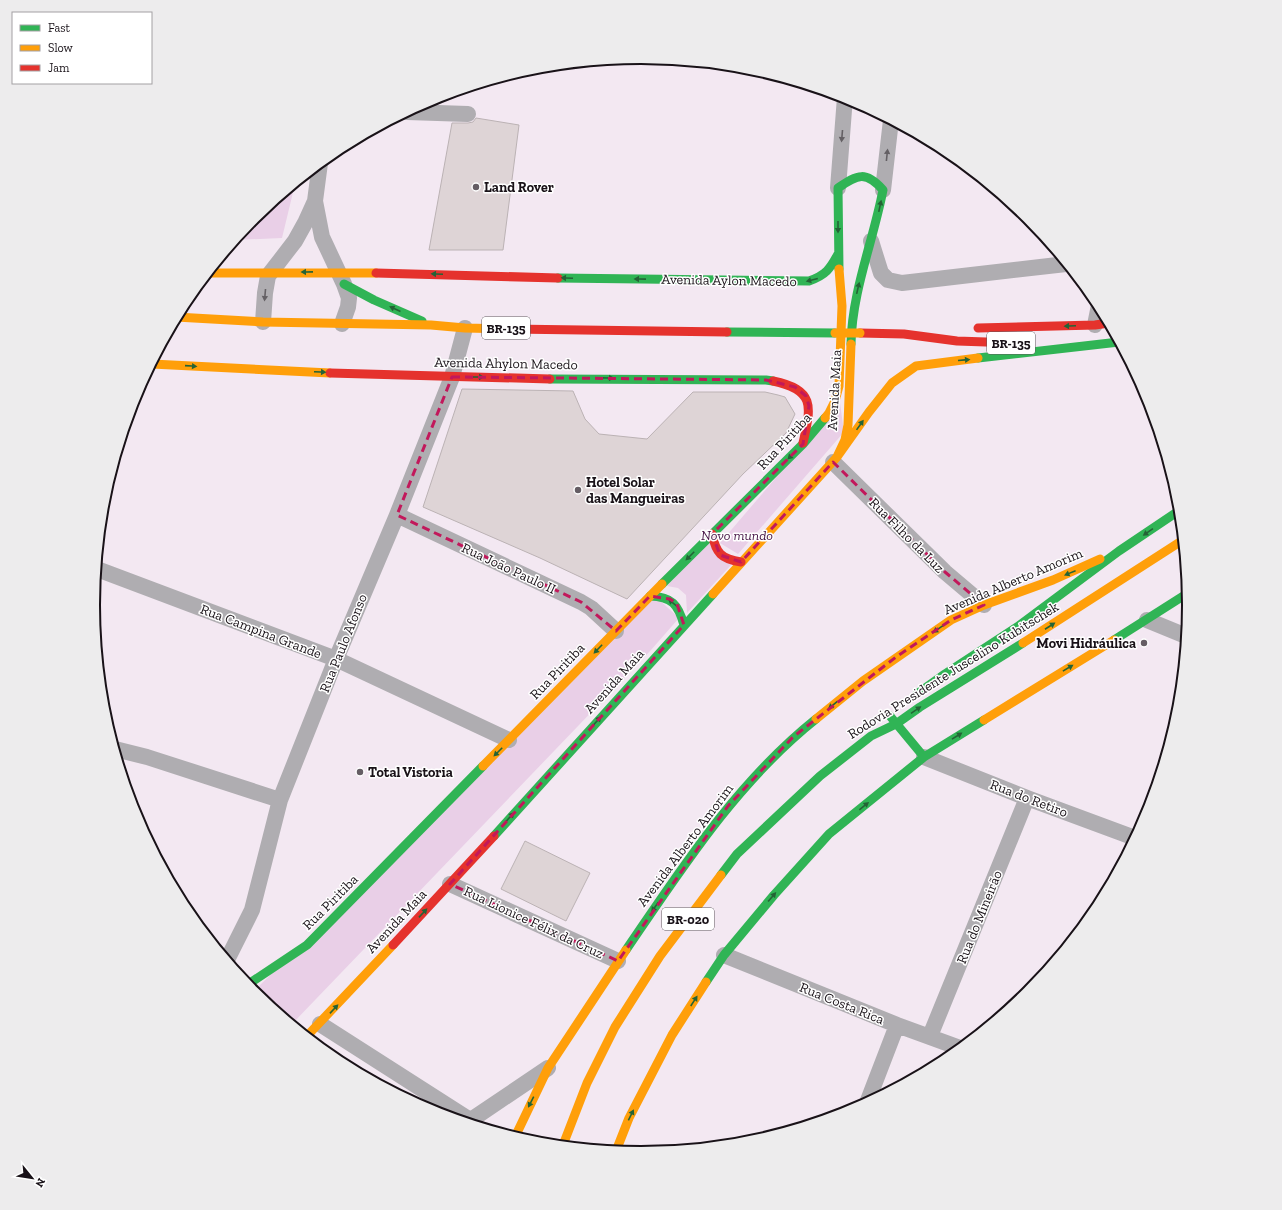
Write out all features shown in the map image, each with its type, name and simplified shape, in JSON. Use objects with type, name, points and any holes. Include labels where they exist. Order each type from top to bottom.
[{"type":"main road","points":[[838,188],[850,179],[865,175],[875,179],[883,190]]},
{"type":"main road","name":"Rua Piritiba","points":[[252,982],[307,945],[616,630],[803,444],[829,413],[835,402],[839,386],[842,306],[838,254],[838,188]]},
{"type":"main road","name":"Avenida Maia","points":[[310,1033],[450,884],[835,459],[846,437],[848,422],[850,395],[850,345],[853,306],[881,206],[883,190]]},
{"type":"main road","name":"Avenida Aylon Macedo","points":[[214,273],[269,273],[341,278],[809,281],[824,275],[838,254]]},
{"type":"main road","points":[[341,278],[374,300],[430,325]]},
{"type":"main road","name":"BR-135","points":[[183,317],[263,322],[430,325],[465,328],[904,334],[957,342],[1078,344],[1114,342]]},
{"type":"main road","name":"BR-135","points":[[966,328],[1102,324]]},
{"type":"main road","name":"BR-135","points":[[904,334],[930,329]]},
{"type":"main road","points":[[835,459],[892,383],[916,366],[1114,343]]},
{"type":"main road","name":"Avenida Ahylon Macedo","points":[[157,364],[235,369],[452,377],[766,380],[786,383],[795,387],[806,396],[809,406],[809,419],[803,444]]},
{"type":"main road","points":[[911,698],[1017,626],[1119,551],[1174,514]]},
{"type":"main road","points":[[712,534],[716,549],[720,555],[732,561],[741,562]]},
{"type":"main road","name":"Rodovia Presidente Juscelino Kubitschek","points":[[565,1140],[587,1083],[615,1027],[660,956],[736,854],[820,776],[871,736],[896,724],[1178,543]]},
{"type":"main road","name":"Avenida Alberto Amorim","points":[[517,1132],[548,1068],[674,879],[728,806],[793,737],[862,681],[951,620],[984,605],[1053,580],[1119,551]]},
{"type":"main road","points":[[650,596],[659,596],[670,599],[677,604],[681,612],[684,625]]},
{"type":"main road","points":[[618,1145],[629,1118],[672,1034],[724,955],[774,895],[829,834],[924,757],[1147,620],[1182,596]]},
{"type":"main road","points":[[871,736],[893,714],[896,724],[924,757]]},
{"type":"street","points":[[838,188],[845,104]]},
{"type":"street","points":[[418,112],[468,114]]},
{"type":"street","points":[[883,190],[890,125]]},
{"type":"street","points":[[263,322],[265,293],[269,273],[295,241],[305,224],[315,201],[319,171]]},
{"type":"street","points":[[315,201],[322,237],[341,278],[348,298],[348,307],[342,324]]},
{"type":"street","points":[[871,241],[880,273],[888,280],[902,283],[1061,265]]},
{"type":"street","name":"Rua Paulo Afonso","points":[[229,956],[252,910],[280,800],[336,659],[452,377],[465,328]]},
{"type":"street","name":"Rua Filho da Luz","points":[[835,459],[945,572],[984,605]]},
{"type":"street","name":"Rua João Paulo II","points":[[396,515],[581,602],[595,611],[616,630]]},
{"type":"street","name":"Rua Campina Grande","points":[[101,570],[336,659],[509,740]]},
{"type":"street","points":[[1147,620],[1181,634]]},
{"type":"street","points":[[120,750],[147,757],[280,800]]},
{"type":"street","name":"Rua do Retiro","points":[[924,757],[1027,798],[1130,836]]},
{"type":"street","name":"Rua do Mineirão","points":[[930,1036],[1027,798]]},
{"type":"street","name":"Rua Lionice Félix da Cruz","points":[[450,884],[618,961]]},
{"type":"street","name":"Rua Costa Rica","points":[[724,955],[897,1025],[954,1046]]},
{"type":"street","points":[[320,1024],[458,1114]]},
{"type":"street","points":[[870,1095],[897,1025]]},
{"type":"street","points":[[472,1119],[548,1068]]},
{"type":"highlighted area","points":[[452,377],[766,380],[795,387],[806,396],[809,406],[803,444],[712,534],[720,555],[741,562],[833,462],[945,572],[984,605],[951,620],[896,657],[793,737],[728,806],[618,961],[450,884],[684,625],[677,604],[670,599],[650,596],[616,631],[581,602],[397,515]]},
{"type":"green space","points":[[293,191],[282,238],[242,240],[258,222]]},
{"type":"green space","name":"Novo mundo","points":[[840,403],[844,432],[738,554],[720,543]]},
{"type":"green space","name":"Novo mundo","points":[[708,541],[731,565],[687,613],[686,595],[678,588],[667,586]]},
{"type":"green space","points":[[655,596],[679,618],[651,650],[295,1021],[258,988]]},
{"type":"building","name":"Land Rover","points":[[476,118],[519,125],[503,250],[429,250],[452,123],[473,122]]},
{"type":"building","name":"Hotel Solar das Mangueiras","points":[[462,389],[573,391],[585,419],[599,434],[647,439],[693,392],[765,392],[785,397],[795,414],[786,433],[743,474],[627,599],[540,558],[423,507]]},
{"type":"building","points":[[525,841],[590,873],[566,921],[501,889]]},
{"type":"traffic: fast","points":[[839,269],[838,188],[857,177],[867,177],[883,190],[855,305],[851,344]]},
{"type":"traffic: fast","points":[[558,278],[809,281],[824,274],[838,254]]},
{"type":"traffic: fast","points":[[344,284],[374,300],[422,321]]},
{"type":"traffic: fast","points":[[727,332],[835,333]]},
{"type":"traffic: fast","points":[[978,358],[1114,343]]},
{"type":"traffic: fast","points":[[550,379],[773,381]]},
{"type":"traffic: fast","points":[[662,584],[803,444],[825,418]]},
{"type":"traffic: fast","points":[[917,694],[1017,627],[1119,551],[1174,514]]},
{"type":"traffic: fast","points":[[494,836],[713,594]]},
{"type":"traffic: fast","points":[[650,596],[664,598],[673,603],[679,612],[684,625]]},
{"type":"traffic: fast","points":[[1114,640],[1182,597]]},
{"type":"traffic: fast","points":[[721,875],[737,854],[820,776],[871,736],[896,724],[920,707],[1023,643]]},
{"type":"traffic: fast","points":[[890,716],[924,757]]},
{"type":"traffic: fast","points":[[626,950],[712,827],[761,770],[787,744],[816,719]]},
{"type":"traffic: fast","points":[[706,982],[724,955],[774,895],[829,834],[924,757],[984,720]]},
{"type":"traffic: fast","points":[[252,982],[307,945],[483,766]]},
{"type":"traffic: slow","points":[[825,418],[835,401],[839,386],[842,306],[839,269]]},
{"type":"traffic: slow","points":[[214,273],[376,273]]},
{"type":"traffic: slow","points":[[183,317],[263,322],[431,325],[465,328],[510,329]]},
{"type":"traffic: slow","points":[[835,333],[860,333]]},
{"type":"traffic: slow","points":[[713,594],[837,457],[845,440],[848,425],[851,344]]},
{"type":"traffic: slow","points":[[837,457],[892,383],[916,366],[978,358]]},
{"type":"traffic: slow","points":[[157,364],[330,373]]},
{"type":"traffic: slow","points":[[1023,643],[1178,543]]},
{"type":"traffic: slow","points":[[816,719],[863,681],[951,620],[984,605],[1053,580],[1100,559]]},
{"type":"traffic: slow","points":[[483,766],[662,584]]},
{"type":"traffic: slow","points":[[984,720],[1114,640]]},
{"type":"traffic: slow","points":[[565,1140],[587,1083],[615,1027],[660,956],[721,875]]},
{"type":"traffic: slow","points":[[310,1033],[393,945]]},
{"type":"traffic: slow","points":[[517,1132],[548,1068],[626,950]]},
{"type":"traffic: slow","points":[[618,1145],[629,1118],[672,1035],[706,982]]},
{"type":"traffic: jam","points":[[376,273],[558,278]]},
{"type":"traffic: jam","points":[[978,328],[1103,324]]},
{"type":"traffic: jam","points":[[510,329],[727,332]]},
{"type":"traffic: jam","points":[[860,333],[904,334],[957,341],[1015,343]]},
{"type":"traffic: jam","points":[[330,373],[550,379]]},
{"type":"traffic: jam","points":[[773,381],[797,389],[807,402],[808,419],[803,443]]},
{"type":"traffic: jam","points":[[712,534],[715,546],[720,554],[734,561],[741,562]]},
{"type":"traffic: jam","points":[[393,945],[494,836]]},
{"type":"place","name":"Land Rover","points":[[476,187]]},
{"type":"place","name":"Hotel Solar das Mangueiras","points":[[578,490]]},
{"type":"place","name":"Movi Hidráulica","points":[[1144,643]]},
{"type":"place","name":"Total Vistoria","points":[[360,772]]}]
